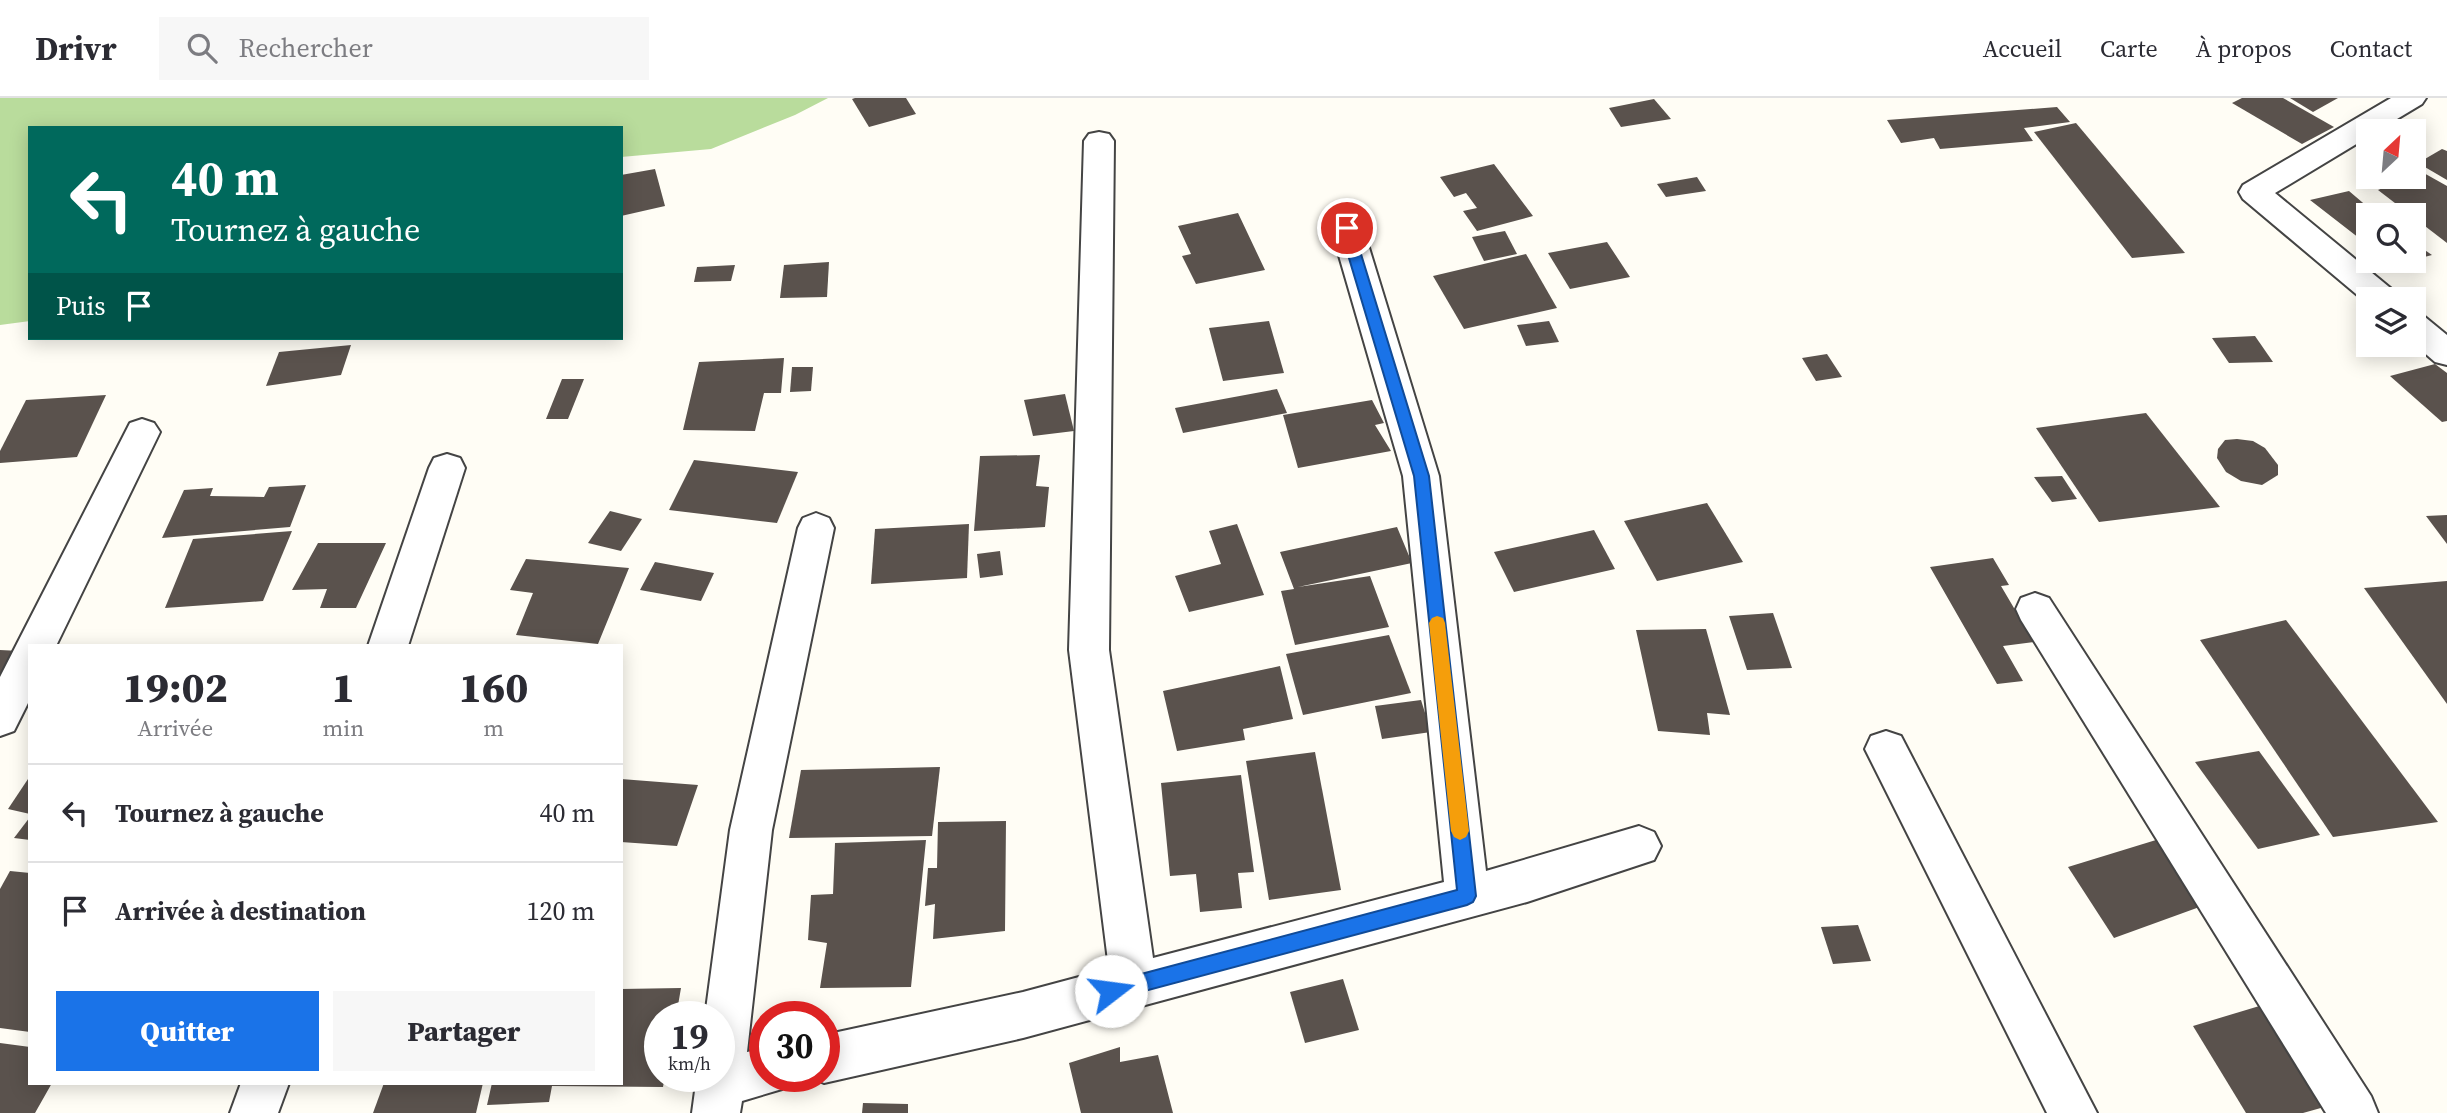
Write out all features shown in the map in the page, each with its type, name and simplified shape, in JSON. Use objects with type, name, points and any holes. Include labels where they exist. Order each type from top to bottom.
[{"type":"street","points":[[2369,287],[2254,192],[2412,98]]},
{"type":"street","points":[[1099,141],[1089,650],[1133,985]]},
{"type":"street","points":[[1347,228],[1422,476],[1467,896]]},
{"type":"street","points":[[2426,336],[2447,353]]},
{"type":"street","points":[[37,644],[142,432]]},
{"type":"street","points":[[389,644],[447,468]]},
{"type":"street","points":[[735,1074],[751,830],[816,528]]},
{"type":"street","points":[[2035,609],[2354,1113]]},
{"type":"street","points":[[0,718],[28,662]]},
{"type":"street","points":[[1886,749],[2073,1113]]},
{"type":"street","points":[[840,1055],[1023,1015],[1527,881],[1639,846]]},
{"type":"street","points":[[254,1113],[264,1085]]},
{"type":"green space","points":[[0,98],[828,98],[795,115],[711,149],[623,157],[623,126],[28,126],[28,321],[0,325]]},
{"type":"building","points":[[906,98],[916,114],[869,127],[852,99]]},
{"type":"building","points":[[2242,98],[2283,98],[2334,127],[2302,144],[2232,103]]},
{"type":"building","points":[[2290,98],[2338,98],[2313,112]]},
{"type":"building","points":[[1654,99],[1671,119],[1621,127],[1609,108]]},
{"type":"building","points":[[2057,107],[2070,122],[2024,128],[2033,141],[1940,149],[1934,138],[1901,143],[1887,120]]},
{"type":"building","points":[[2076,123],[2185,253],[2132,258],[2034,132]]},
{"type":"building","points":[[2442,149],[2447,151],[2447,180],[2426,168],[2426,158]]},
{"type":"building","points":[[1494,164],[1533,216],[1477,231],[1463,211],[1477,208],[1466,193],[1454,197],[1440,177]]},
{"type":"building","points":[[655,169],[665,206],[623,216],[623,175]]},
{"type":"building","points":[[2426,174],[2447,186],[2447,243],[2426,227],[2426,203],[2395,203],[2378,190],[2426,189]]},
{"type":"building","points":[[1697,177],[1706,191],[1666,197],[1657,184]]},
{"type":"building","points":[[2349,191],[2363,203],[2356,203],[2356,236],[2310,200]]},
{"type":"building","points":[[1238,213],[1265,270],[1196,284],[1182,256],[1191,254],[1178,226]]},
{"type":"building","points":[[1505,231],[1517,254],[1484,261],[1472,237]]},
{"type":"building","points":[[1607,242],[1630,277],[1570,289],[1548,253]]},
{"type":"building","points":[[1526,254],[1557,308],[1464,329],[1433,276]]},
{"type":"building","points":[[829,262],[827,297],[780,298],[784,265]]},
{"type":"building","points":[[735,265],[731,281],[694,282],[697,267]]},
{"type":"building","points":[[1269,321],[1284,373],[1223,381],[1209,328]]},
{"type":"building","points":[[1549,321],[1559,342],[1526,346],[1517,325]]},
{"type":"building","points":[[2255,336],[2273,362],[2229,363],[2212,338]]},
{"type":"building","points":[[351,345],[341,375],[266,386],[279,352]]},
{"type":"building","points":[[1827,354],[1842,377],[1816,381],[1802,358]]},
{"type":"building","points":[[784,358],[781,393],[764,393],[755,431],[683,430],[699,362]]},
{"type":"building","points":[[2435,364],[2447,373],[2447,421],[2442,422],[2390,376]]},
{"type":"building","points":[[792,367],[813,367],[811,391],[790,392]]},
{"type":"building","points":[[562,379],[584,379],[568,419],[546,419]]},
{"type":"building","points":[[1277,389],[1287,413],[1183,433],[1175,408]]},
{"type":"building","points":[[1065,394],[1074,431],[1033,436],[1024,400]]},
{"type":"building","points":[[106,395],[77,457],[0,463],[0,451],[26,400]]},
{"type":"building","points":[[1372,400],[1384,423],[1375,425],[1391,451],[1298,468],[1283,415]]},
{"type":"building","points":[[2146,413],[2220,507],[2099,522],[2036,428]]},
{"type":"building","points":[[2225,440],[2253,441],[2265,448],[2278,465],[2278,475],[2262,485],[2241,481],[2226,472],[2217,458],[2218,449]]},
{"type":"building","points":[[1040,455],[1036,486],[1049,487],[1045,527],[974,531],[980,456]]},
{"type":"building","points":[[694,460],[798,472],[777,523],[669,510]]},
{"type":"building","points":[[2062,476],[2077,499],[2052,502],[2034,477]]},
{"type":"building","points":[[306,485],[290,527],[162,538],[184,490],[213,488],[210,496],[264,497],[269,487]]},
{"type":"building","points":[[1707,503],[1743,562],[1657,581],[1624,521]]},
{"type":"building","points":[[610,511],[642,519],[621,551],[588,543]]},
{"type":"building","points":[[2447,515],[2447,544],[2426,516]]},
{"type":"building","points":[[969,524],[967,578],[871,584],[875,529]]},
{"type":"building","points":[[1237,524],[1264,595],[1189,612],[1175,576],[1221,564],[1209,531]]},
{"type":"building","points":[[1397,527],[1412,563],[1298,587],[1370,576],[1389,627],[1295,645],[1281,591],[1294,589],[1280,552]]},
{"type":"building","points":[[1594,530],[1615,569],[1514,592],[1494,552]]},
{"type":"building","points":[[292,531],[263,601],[165,608],[193,539]]},
{"type":"building","points":[[318,543],[386,543],[356,608],[320,608],[327,589],[292,590]]},
{"type":"building","points":[[1000,551],[1003,575],[980,578],[977,554]]},
{"type":"building","points":[[1993,558],[2009,585],[2001,586],[2034,642],[2003,646],[2023,681],[1997,684],[1930,567]]},
{"type":"building","points":[[526,559],[629,568],[598,644],[516,635],[533,593],[510,590]]},
{"type":"building","points":[[655,562],[714,573],[701,601],[640,590]]},
{"type":"building","points":[[2447,581],[2447,704],[2364,588]]},
{"type":"building","points":[[1773,613],[1792,668],[1747,670],[1729,616]]},
{"type":"building","points":[[2286,620],[2438,822],[2333,837],[2200,640]]},
{"type":"building","points":[[1706,629],[1730,715],[1707,713],[1710,735],[1658,731],[1636,630]]},
{"type":"building","points":[[1389,635],[1411,693],[1303,715],[1286,654]]},
{"type":"building","points":[[0,650],[20,651],[0,687]]},
{"type":"building","points":[[1280,666],[1293,719],[1243,729],[1245,740],[1177,751],[1163,691]]},
{"type":"building","points":[[1421,700],[1431,732],[1382,739],[1375,706]]},
{"type":"building","points":[[2259,751],[2320,835],[2258,849],[2195,762]]},
{"type":"building","points":[[1315,752],[1341,890],[1269,900],[1246,761]]},
{"type":"building","points":[[940,767],[932,836],[789,838],[801,770]]},
{"type":"building","points":[[1241,775],[1254,872],[1238,873],[1242,908],[1200,912],[1196,874],[1170,876],[1161,783]]},
{"type":"building","points":[[28,779],[28,814],[8,809]]},
{"type":"building","points":[[623,779],[698,785],[677,846],[623,842]]},
{"type":"building","points":[[28,820],[28,840],[14,838]]},
{"type":"building","points":[[1006,821],[1005,931],[933,939],[935,904],[925,906],[928,868],[937,868],[938,822]]},
{"type":"building","points":[[926,840],[911,987],[820,988],[827,943],[808,940],[811,895],[833,894],[835,843]]},
{"type":"building","points":[[2156,840],[2205,905],[2114,938],[2068,867]]},
{"type":"building","points":[[10,871],[28,873],[28,1032],[0,1028],[0,889]]},
{"type":"building","points":[[1858,925],[1871,961],[1833,964],[1821,927]]},
{"type":"building","points":[[1343,979],[1359,1030],[1305,1043],[1290,992]]},
{"type":"building","points":[[681,988],[679,1001],[644,1001],[644,1087],[552,1086],[549,1102],[487,1105],[492,1085],[623,1085],[623,989]]},
{"type":"building","points":[[2276,1001],[2342,1102],[2303,1113],[2246,1113],[2193,1026]]},
{"type":"building","points":[[0,1043],[28,1047],[28,1085],[51,1085],[35,1113],[0,1113]]},
{"type":"building","points":[[1120,1047],[1120,1062],[1158,1055],[1173,1113],[1081,1113],[1069,1063]]},
{"type":"building","points":[[383,1085],[483,1085],[476,1113],[373,1113]]},
{"type":"building","points":[[863,1103],[908,1104],[908,1113],[862,1113]]},
{"type":"slow traffic","points":[[1437,623],[1460,831]]},
{"type":"route","points":[[1111,991],[1467,896],[1422,476],[1347,228]]}]
